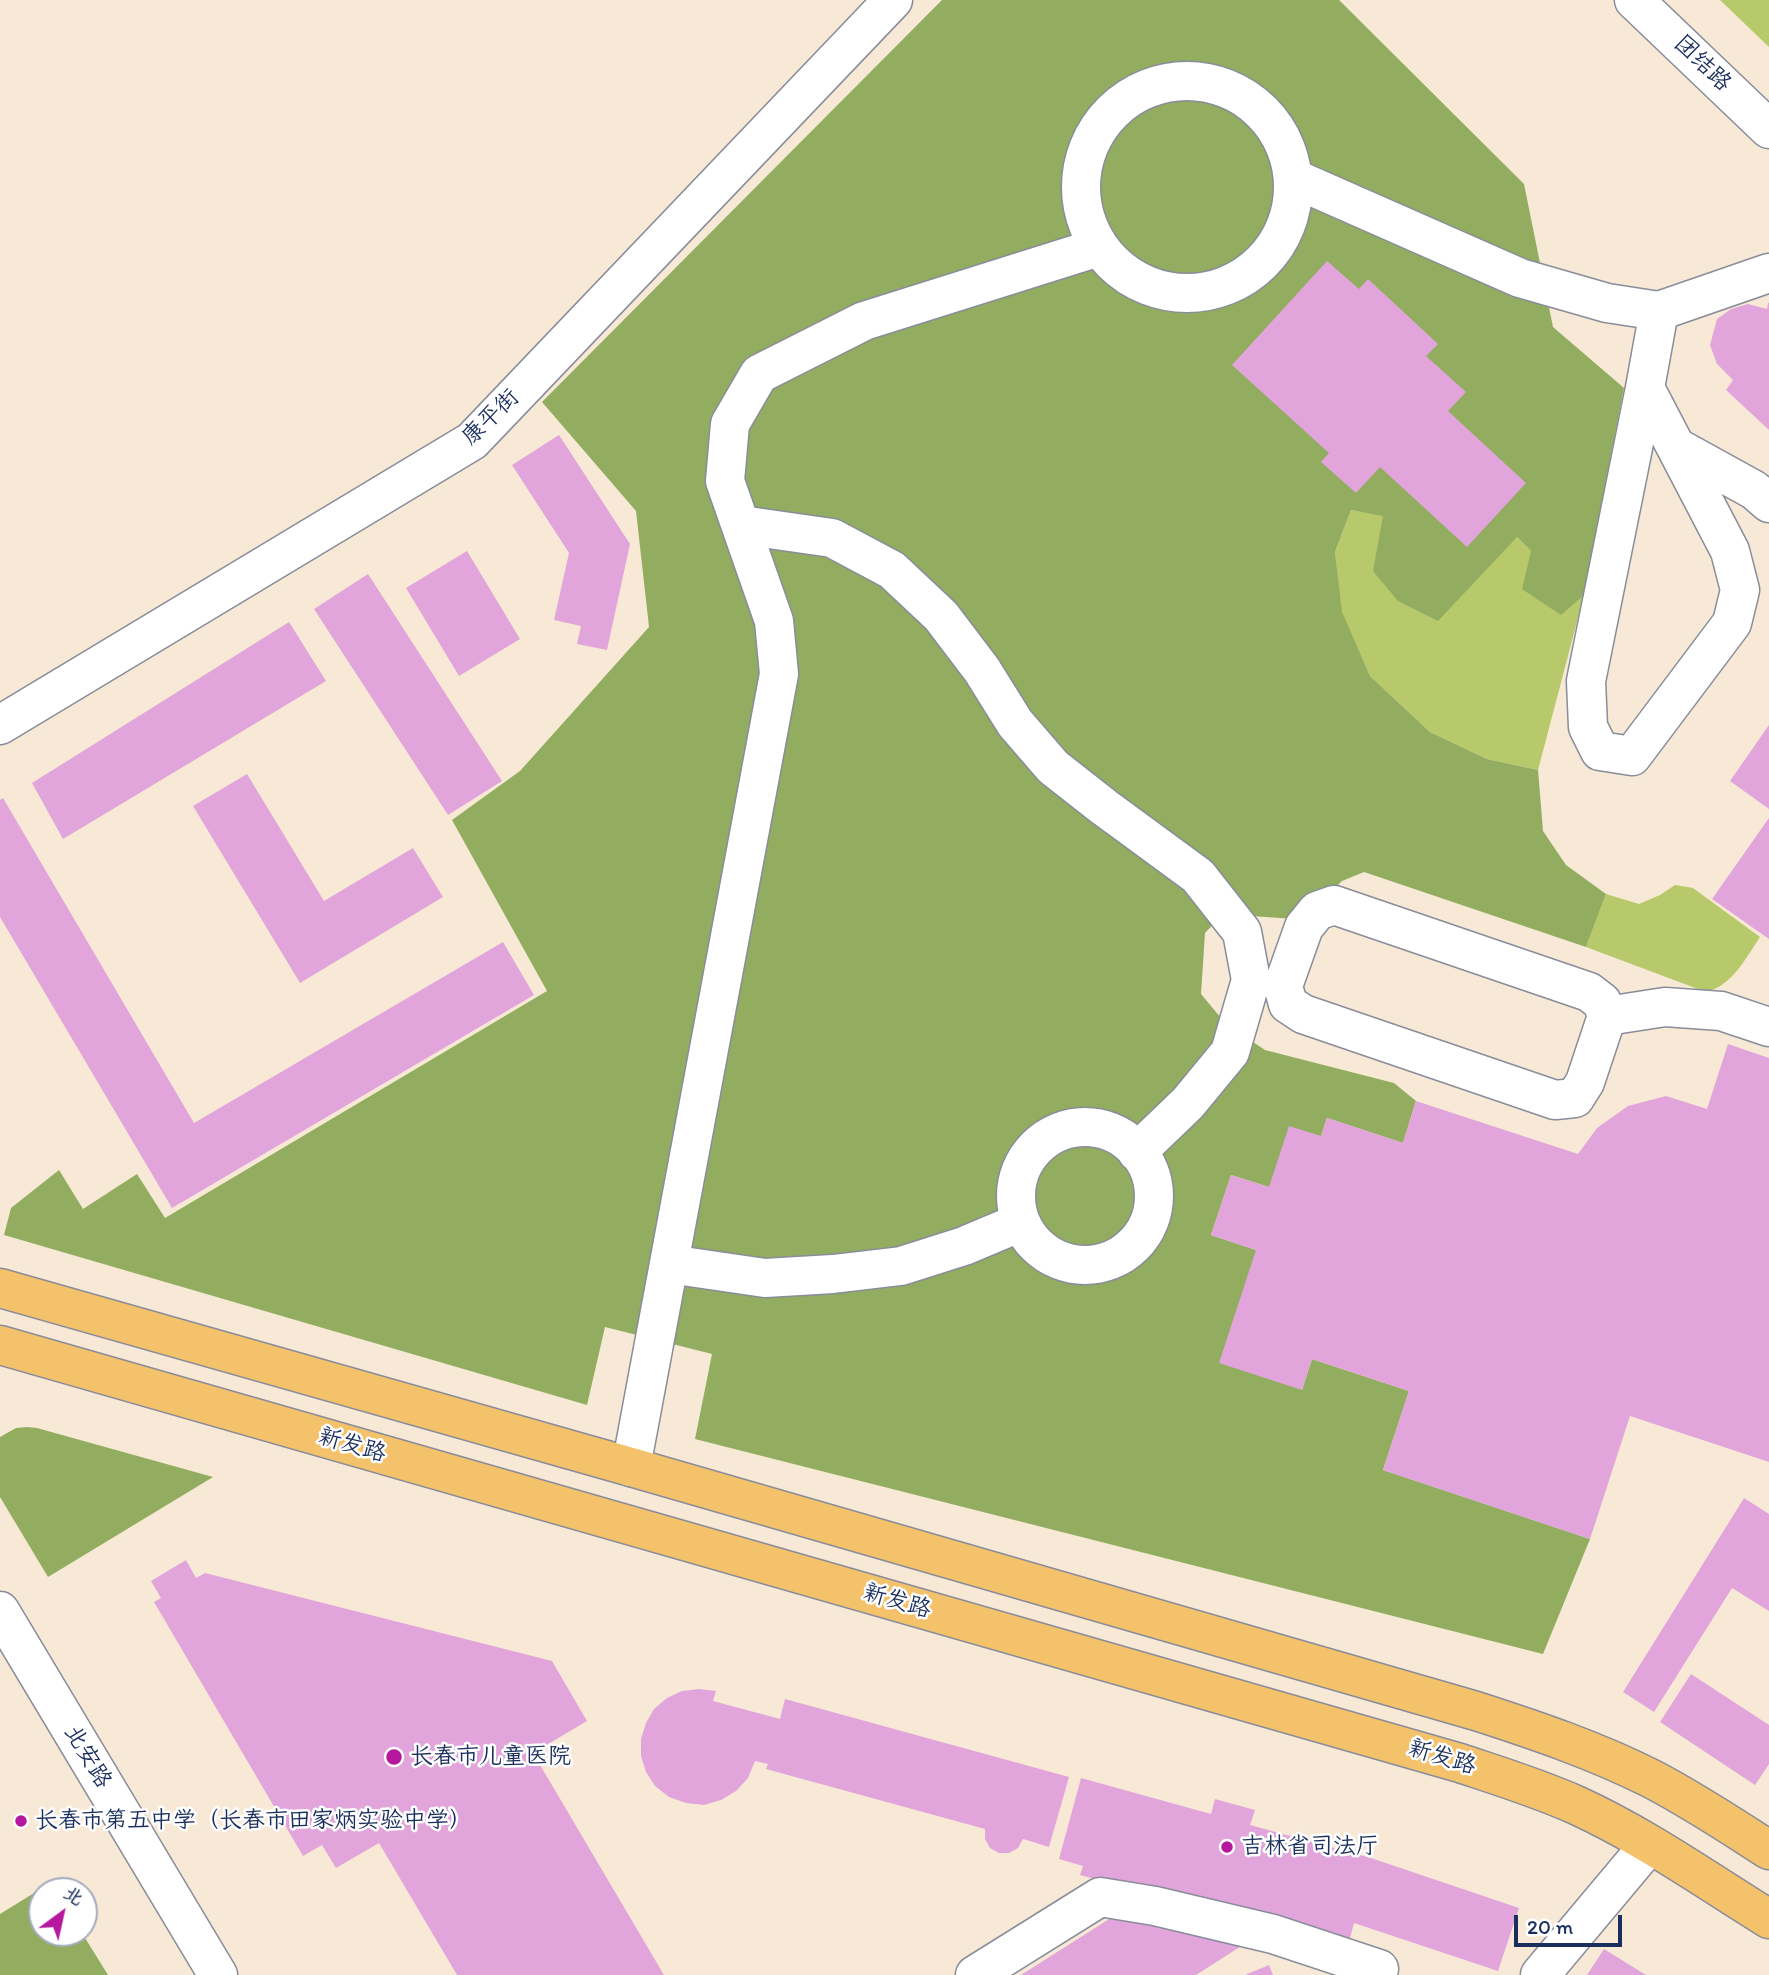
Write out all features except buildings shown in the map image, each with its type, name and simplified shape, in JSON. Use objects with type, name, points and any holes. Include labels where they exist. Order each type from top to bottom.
[{"type":"main road","points":[[0,1287],[1476,1711],[1606,1757],[1652,1779],[1769,1850]]},
{"type":"main road","name":"新发路","points":[[0,1345],[1460,1763],[1576,1805],[1649,1844],[1769,1919]]},
{"type":"street","name":"康平街","points":[[0,725],[472,440],[893,0]]},
{"type":"street","name":"团结路","points":[[1634,0],[1769,129]]},
{"type":"street","points":[[1187,80],[1235,92],[1264,114],[1284,145],[1293,178],[1290,216],[1273,250],[1245,277],[1209,292],[1174,293],[1138,281],[1098,247],[1089,231],[1081,201],[1082,164],[1096,131],[1108,115],[1136,93],[1187,80]]},
{"type":"street","points":[[1293,178],[1520,278],[1607,303],[1659,311],[1769,273]]},
{"type":"street","points":[[631,1467],[779,674],[774,621],[725,481],[730,424],[759,374],[864,321],[1098,247]]},
{"type":"street","points":[[1645,388],[1730,551],[1740,590],[1732,623],[1632,756],[1600,751],[1587,727],[1586,681],[1659,311]]},
{"type":"street","points":[[1676,447],[1754,490],[1769,503]]},
{"type":"street","points":[[741,525],[832,538],[892,570],[941,616],[982,670],[1015,723],[1053,767],[1198,876],[1242,932],[1251,980],[1230,1052],[1188,1103],[1137,1152]]},
{"type":"street","points":[[1334,905],[1589,992],[1602,1002],[1607,1016],[1585,1082],[1575,1098],[1555,1100],[1303,1014],[1288,1004],[1283,986],[1294,955],[1304,927],[1317,911],[1334,905]]},
{"type":"street","points":[[1247,957],[1294,955]]},
{"type":"street","points":[[1607,1016],[1665,1007],[1721,1011],[1769,1027]]},
{"type":"street","points":[[1086,1127],[1109,1131],[1129,1143],[1137,1152],[1144,1160],[1153,1181],[1154,1204],[1148,1226],[1135,1245],[1116,1258],[1094,1265],[1072,1264],[1050,1256],[1033,1241],[1021,1222],[1016,1200],[1018,1177],[1028,1157],[1044,1141],[1063,1130],[1086,1127]]},
{"type":"street","points":[[669,1264],[765,1278],[901,1266],[964,1246],[1021,1222]]},
{"type":"street","points":[[0,1365],[51,1360]]},
{"type":"street","name":"北安路","points":[[0,1611],[218,1975]]},
{"type":"street","points":[[1540,1975],[1649,1844]]},
{"type":"street","points":[[975,1975],[1100,1897],[1155,1906],[1273,1934],[1379,1969]]},
{"type":"green space","points":[[942,0],[1339,0],[1524,184],[1553,327],[1624,388],[1584,595],[1561,615],[1522,589],[1531,551],[1517,537],[1438,621],[1398,601],[1373,571],[1383,516],[1351,510],[1335,552],[1342,612],[1370,676],[1430,732],[1487,759],[1538,770],[1543,831],[1566,865],[1606,894],[1586,947],[1364,872],[1342,881],[1317,906],[1294,919],[1223,914],[1205,933],[1201,994],[1226,1024],[1265,1050],[1394,1083],[1416,1101],[1403,1143],[1327,1118],[1321,1136],[1269,1187],[1231,1175],[1211,1235],[1256,1250],[1302,1390],[1312,1359],[1409,1391],[1383,1470],[1590,1539],[1543,1654],[695,1439],[712,1354],[605,1327],[587,1405],[4,1235],[11,1208],[59,1170],[83,1209],[137,1174],[165,1218],[547,991],[452,820],[520,771],[649,627],[636,511],[542,402]]},
{"type":"green space","points":[[1720,0],[1769,0],[1769,47]]},
{"type":"green space","points":[[1351,510],[1517,537],[1584,595],[1538,770],[1487,759],[1430,732],[1370,676],[1341,612],[1335,552]]},
{"type":"green space","points":[[1675,885],[1693,888],[1760,937],[1731,977],[1715,989],[1706,992],[1586,947],[1606,894],[1639,904]]},
{"type":"green space","points":[[27,1427],[213,1477],[48,1577],[0,1497],[0,1437],[16,1428]]},
{"type":"green space","points":[[28,1897],[28,1947],[91,1947],[108,1975],[0,1975],[0,1914]]},
{"type":"place","name":"长春市儿童医院","points":[[394,1757]]},
{"type":"place","name":"长春市第五中学（长春市田家炳实验中学）","points":[[21,1821]]},
{"type":"place","name":"吉林省司法厅","points":[[1227,1847]]}]
